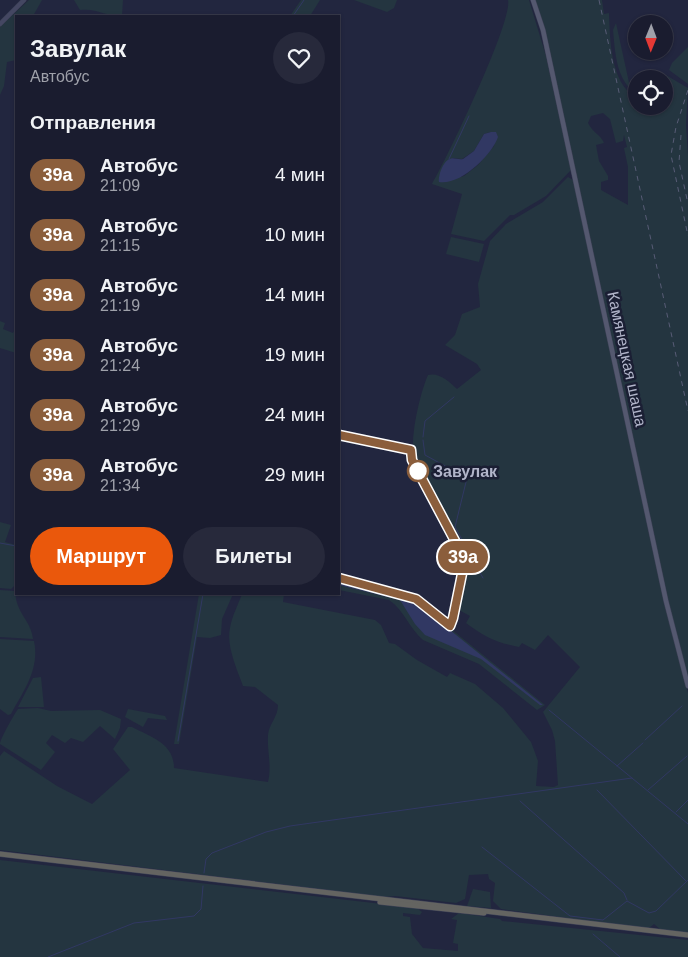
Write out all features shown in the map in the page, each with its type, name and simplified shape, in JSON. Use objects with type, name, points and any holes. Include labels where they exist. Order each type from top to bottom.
[{"type":"highway","points":[[0,855],[688,936]]},
{"type":"main road","points":[[0,24],[24,0]]},
{"type":"main road","name":"Камянецкая шаша","points":[[532,0],[543,36],[666,601],[688,686]]},
{"type":"shaded area","points":[[29,0],[42,0],[34,15],[15,15],[15,60],[7,62],[4,86],[0,95],[0,27]]},
{"type":"shaded area","points":[[74,0],[123,0],[122,15],[80,10]]},
{"type":"shaded area","points":[[301,0],[320,0],[311,15],[291,15]]},
{"type":"shaded area","points":[[354,0],[397,0],[394,8],[387,12]]},
{"type":"shaded area","points":[[508,0],[529,0],[546,56],[571,170],[546,196],[514,215],[510,215],[484,241],[451,234],[462,194],[432,184],[478,90],[507,13]],"holes":[[[496,132],[494,146],[478,165],[464,176],[440,182],[439,178],[453,158],[462,159],[474,151],[484,134]]]},
{"type":"shaded area","points":[[535,0],[602,0],[604,14],[609,13],[611,47],[616,71],[628,92],[628,115],[673,115],[673,79],[688,88],[686,125],[688,156],[688,679],[668,602],[577,181]],"holes":[[[603,113],[610,119],[616,143],[623,141],[624,135],[627,147],[624,148],[628,167],[628,205],[601,190],[601,182],[608,180],[608,176],[599,161],[596,145],[604,143],[588,123],[591,116]]]},
{"type":"shaded area","points":[[616,23],[628,78],[628,87],[620,73],[613,30]]},
{"type":"shaded area","points":[[688,47],[688,84],[673,73],[673,70],[669,70],[672,63]]},
{"type":"shaded area","points":[[568,177],[573,180],[664,602],[688,693],[688,933],[661,930],[654,924],[648,929],[501,909],[493,901],[495,883],[489,879],[488,874],[469,875],[465,899],[456,903],[395,896],[385,897],[0,850],[0,756],[4,751],[57,786],[92,804],[130,770],[113,749],[128,727],[132,727],[154,738],[166,747],[173,759],[174,768],[268,782],[270,770],[268,735],[277,713],[278,705],[255,687],[243,686],[235,665],[229,635],[232,619],[242,595],[284,595],[283,602],[375,620],[381,625],[389,643],[395,644],[417,660],[447,677],[450,673],[475,684],[503,708],[531,742],[538,761],[536,786],[554,787],[558,785],[555,741],[543,712],[580,667],[548,635],[535,650],[522,643],[519,647],[497,641],[478,632],[466,623],[470,616],[457,609],[465,569],[464,554],[416,465],[413,445],[418,406],[428,375],[440,376],[457,389],[481,370],[477,364],[445,345],[455,335],[462,314],[480,307],[478,284],[490,241],[506,224],[543,202]]},
{"type":"shaded area","points":[[451,237],[484,244],[479,262],[446,254]]},
{"type":"shaded area","points":[[0,321],[5,323],[3,329],[13,333],[15,329],[15,353],[0,348]]},
{"type":"shaded area","points":[[0,522],[11,525],[5,542],[15,545],[15,585],[11,589],[0,588]]},
{"type":"shaded area","points":[[340,579],[415,600],[545,705],[537,710],[479,664],[423,640],[399,609],[389,600],[340,590]]},
{"type":"shaded area","points":[[0,590],[15,591],[18,606],[32,632],[33,639],[0,637]]},
{"type":"shaded area","points":[[199,595],[233,595],[222,619],[221,635],[210,638],[197,637],[179,744],[174,744]]},
{"type":"shaded area","points":[[0,639],[34,641],[35,661],[30,679],[11,714],[8,715],[0,709]]},
{"type":"shaded area","points":[[41,677],[44,707],[18,707],[33,678]]},
{"type":"shaded area","points":[[38,708],[51,711],[100,710],[121,719],[120,728],[115,739],[100,726],[83,742],[71,738],[65,743],[52,735],[46,743],[55,752],[41,770],[0,744],[18,709]]},
{"type":"shaded area","points":[[128,709],[165,716],[167,720],[148,718],[143,727],[125,717]]},
{"type":"shaded area","points":[[0,860],[417,908],[422,912],[420,915],[403,913],[403,916],[410,917],[412,934],[423,948],[458,951],[458,944],[453,943],[457,920],[451,919],[459,913],[500,919],[502,921],[688,940],[688,957],[0,957]]},
{"type":"shaded area","points":[[473,889],[490,892],[491,908],[467,906]]},
{"type":"water","points":[[496,132],[498,137],[495,144],[474,168],[456,179],[439,182],[441,169],[447,160],[453,158],[463,159],[474,151],[484,134]]},
{"type":"water","points":[[340,580],[414,601],[543,705],[540,705],[481,659],[425,635],[415,624],[400,600],[340,585]]},
{"type":"waterway","points":[[294,15],[304,0]]},
{"type":"waterway","points":[[449,159],[469,116]]},
{"type":"waterway","points":[[423,437],[425,421],[454,397]]},
{"type":"waterway","points":[[423,440],[425,455],[467,478],[455,527],[483,578]]},
{"type":"waterway","points":[[0,543],[15,546]]},
{"type":"waterway","points":[[178,741],[203,595]]},
{"type":"waterway","points":[[645,740],[682,706]]},
{"type":"waterway","points":[[549,710],[688,824]]},
{"type":"waterway","points":[[617,766],[643,743]]},
{"type":"waterway","points":[[648,790],[687,756]]},
{"type":"waterway","points":[[204,873],[206,859],[212,853],[266,832],[290,826],[632,778]]},
{"type":"waterway","points":[[597,790],[686,881]]},
{"type":"waterway","points":[[676,812],[688,800]]},
{"type":"waterway","points":[[520,801],[624,893],[627,900]]},
{"type":"waterway","points":[[482,847],[570,916],[603,920],[627,901],[649,913],[656,911],[688,880]]},
{"type":"waterway","points":[[48,957],[134,923],[194,916],[201,909],[203,886]]},
{"type":"waterway","points":[[593,934],[620,957]]},
{"type":"railway","points":[[599,0],[688,411]]},
{"type":"railway","points":[[688,90],[676,127],[671,155],[688,236]]},
{"type":"railway","points":[[681,135],[679,162],[688,204]]},
{"type":"bus line","name":"39а","points":[[340,435],[411,450],[412,460],[464,560],[450,626],[416,599],[340,578]]},
{"type":"place","name":"Завулак","points":[[418,471]]}]
